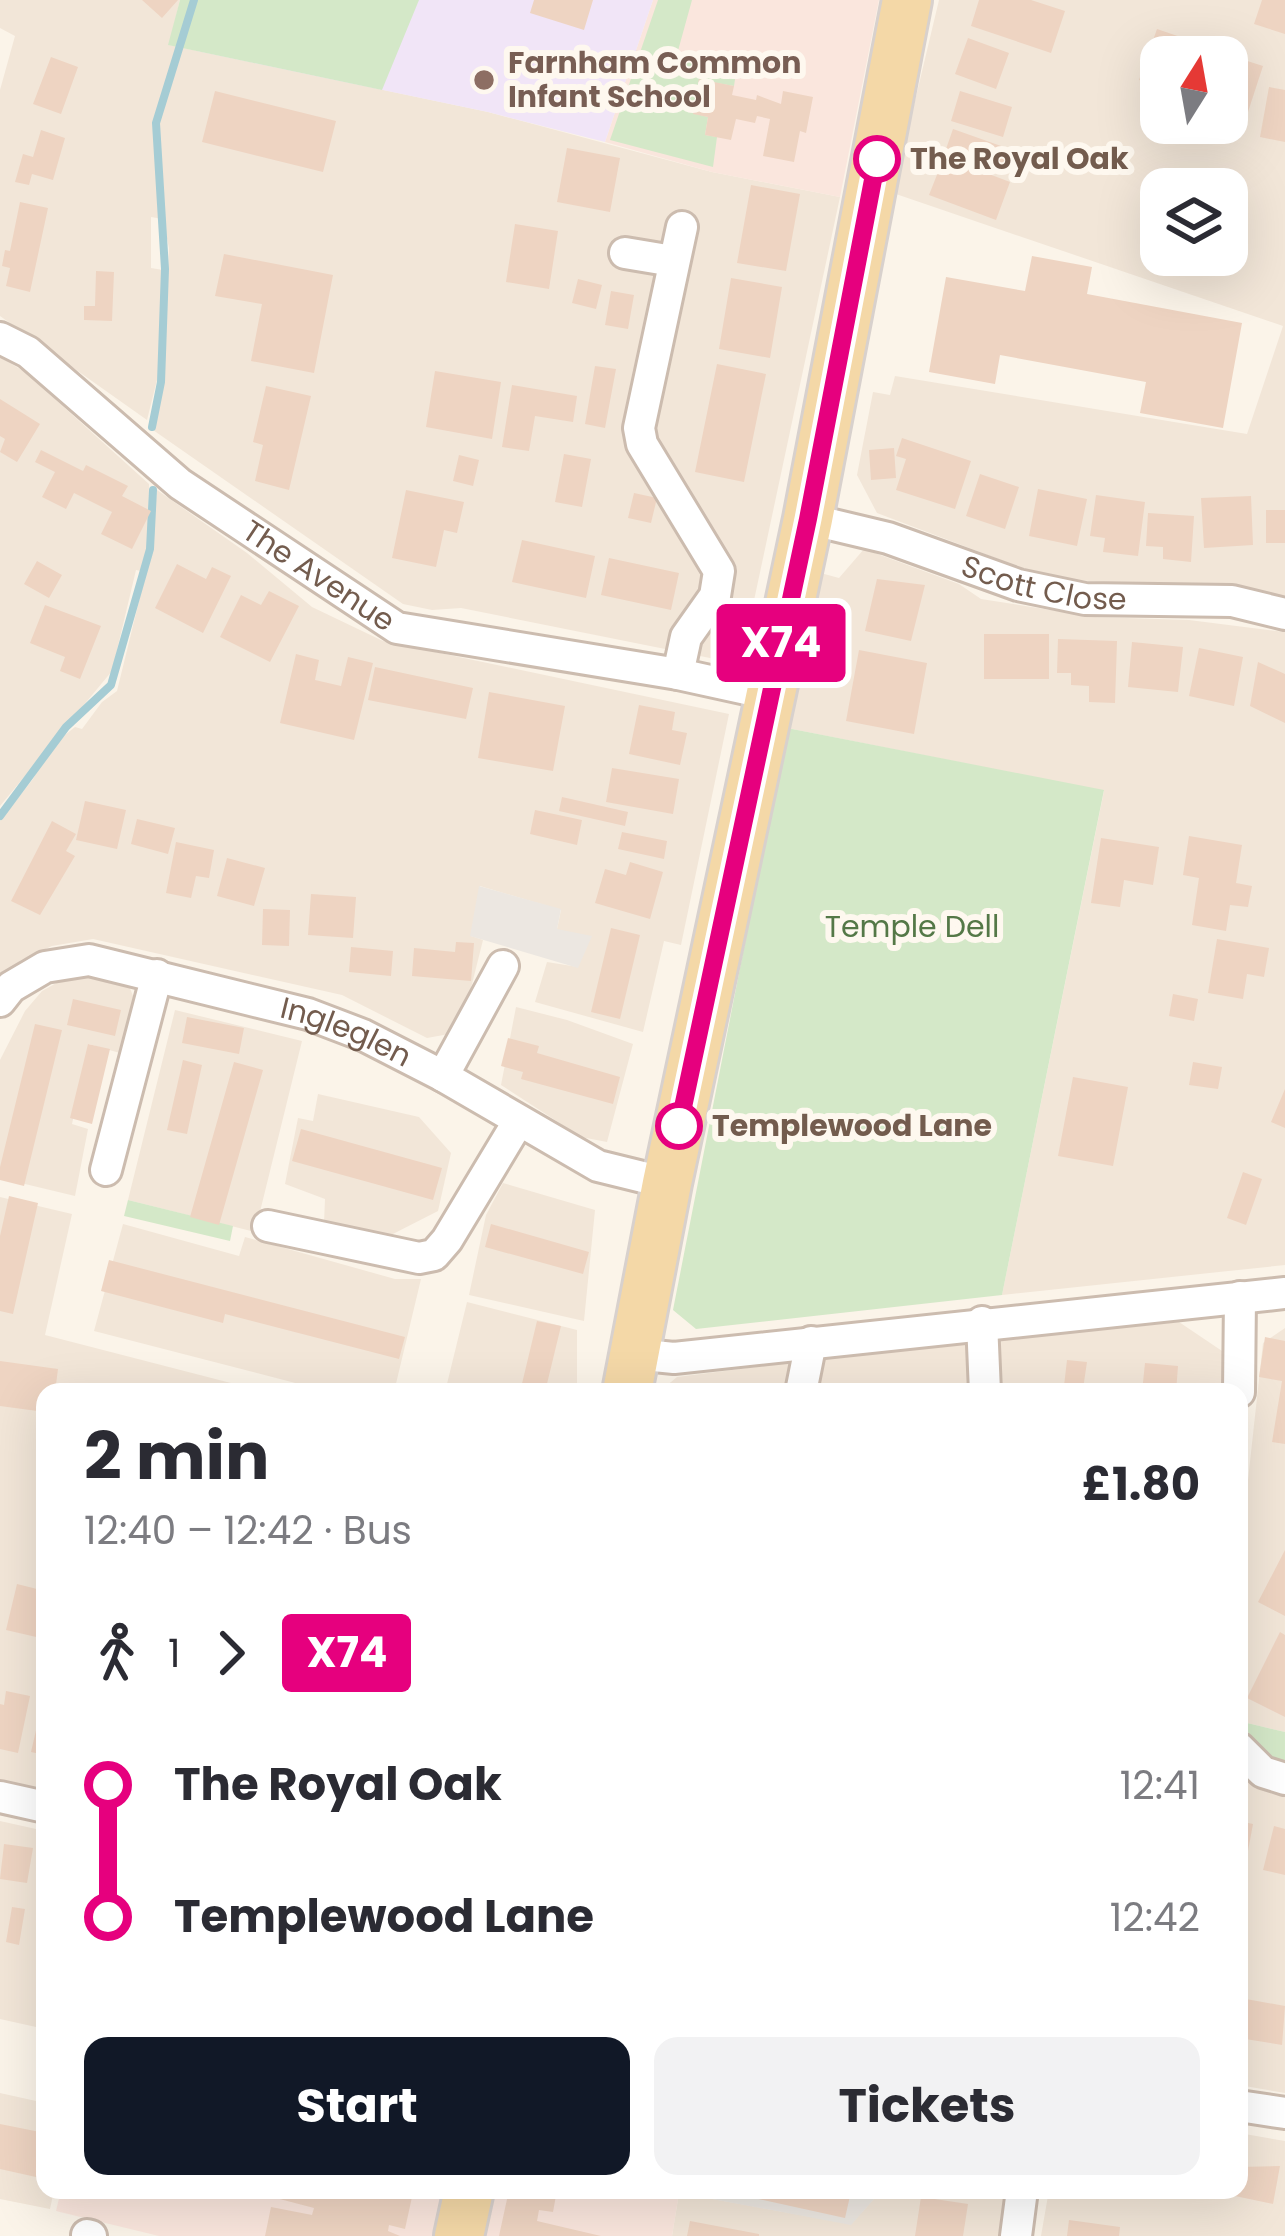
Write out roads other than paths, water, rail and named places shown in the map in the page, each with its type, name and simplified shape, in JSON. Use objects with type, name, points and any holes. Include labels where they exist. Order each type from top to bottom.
[{"type":"main road","points":[[630,1373],[808,519],[907,0]]},
{"type":"main road","points":[[458,2236],[467,2199]]},
{"type":"street","points":[[677,674],[686,637],[715,596],[719,571],[642,444],[639,428],[682,226]]},
{"type":"street","points":[[625,253],[674,261]]},
{"type":"street","name":"The Avenue","points":[[0,338],[28,352],[180,484],[397,628],[770,694]]},
{"type":"street","name":"Scott Close","points":[[808,519],[888,538],[1018,585],[1085,598],[1232,602],[1285,614]]},
{"type":"street","name":"Ingleglen","points":[[0,1001],[11,987],[45,967],[88,960],[308,1014],[363,1035],[443,1076],[598,1166],[667,1183]]},
{"type":"street","points":[[443,1076],[503,966]]},
{"type":"street","points":[[106,1170],[157,975]]},
{"type":"street","points":[[268,1226],[419,1258],[434,1255],[518,1121]]},
{"type":"street","points":[[630,1373],[674,1358],[1285,1293]]},
{"type":"street","points":[[1239,1383],[1240,1297]]},
{"type":"street","points":[[982,1322],[985,1383]]},
{"type":"street","points":[[803,1383],[812,1342]]},
{"type":"street","points":[[1248,1757],[1263,1772],[1285,1779]]},
{"type":"street","points":[[0,1797],[36,1805]]},
{"type":"street","points":[[1248,2107],[1285,2113]]},
{"type":"street","points":[[1016,2236],[1021,2199]]},
{"type":"waterway","points":[[152,427],[161,382],[165,269],[156,123],[194,0]]},
{"type":"waterway","points":[[0,816],[66,727],[111,685],[150,549],[153,490]]},
{"type":"place","name":"Farnham Common Infant School","points":[[484,80]]},
{"type":"place","name":"The Royal Oak","points":[[877,159]]},
{"type":"place","name":"Templewood Lane","points":[[679,1126]]},
{"type":"park label","name":"Temple Dell","points":[[912,927]]}]
